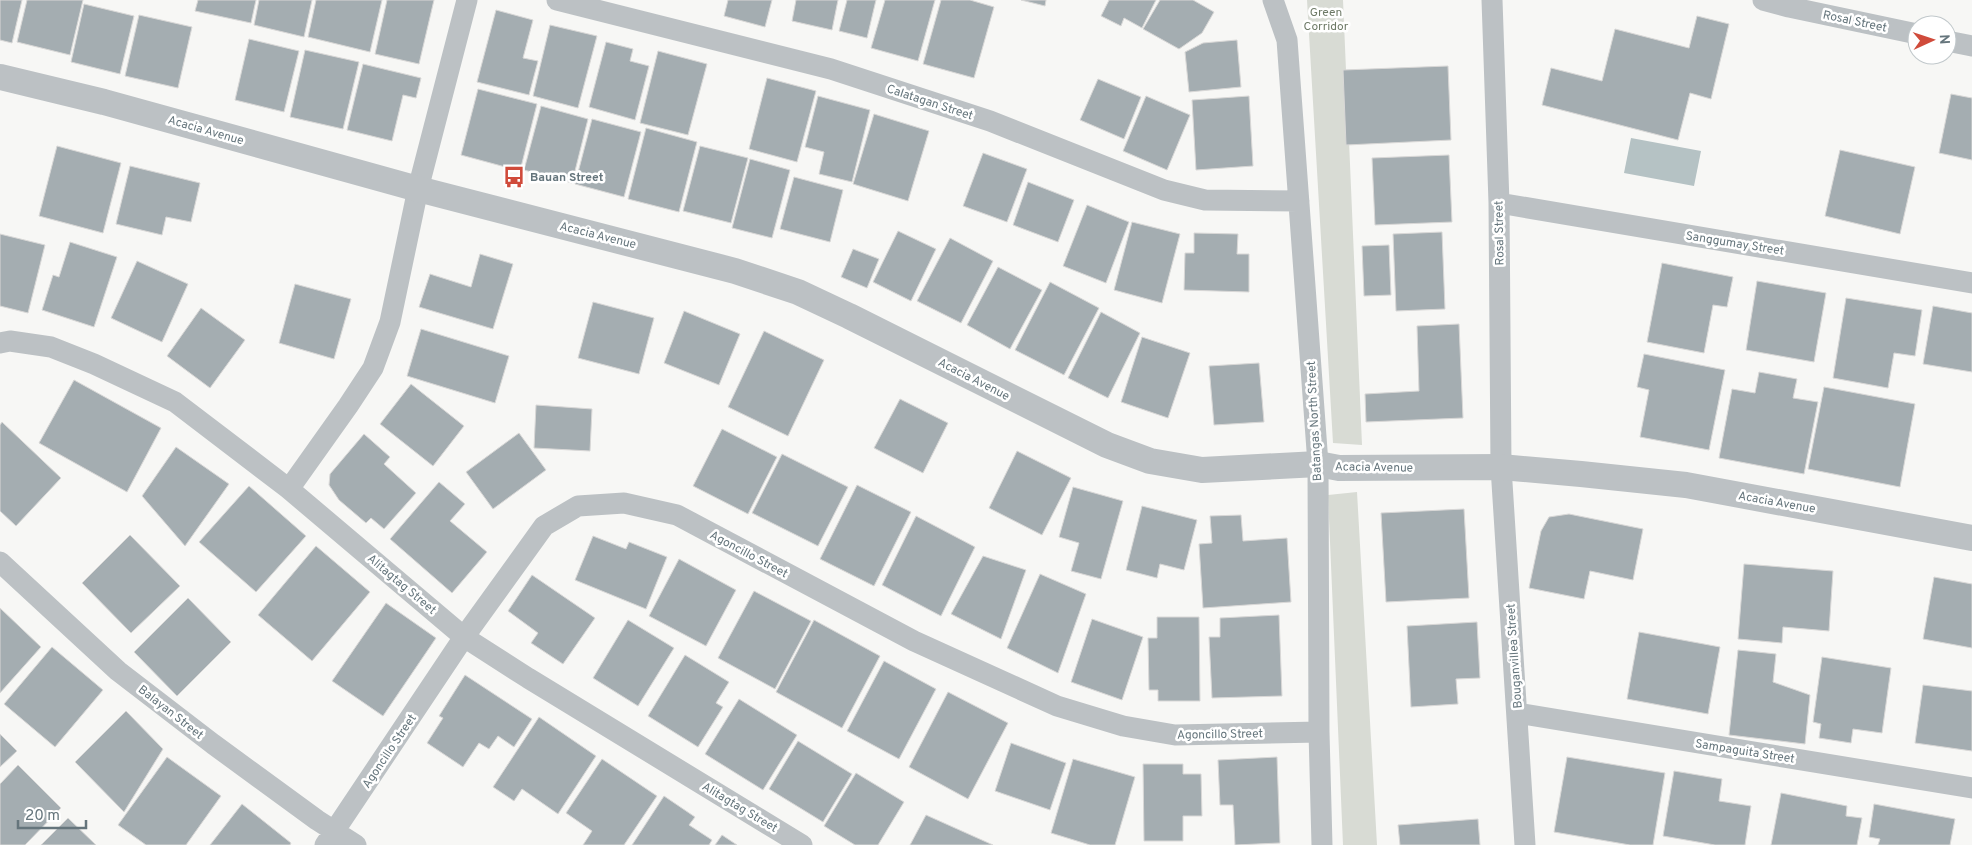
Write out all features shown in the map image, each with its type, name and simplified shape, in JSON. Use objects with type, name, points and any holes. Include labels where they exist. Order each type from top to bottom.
[{"type":"street","points":[[288,489],[373,368],[390,322],[418,189],[467,0]]},
{"type":"street","name":"Calatagan Street","points":[[556,0],[831,69],[990,121],[1164,190],[1205,200],[1299,201]]},
{"type":"street","name":"Batangas North Street","points":[[1273,0],[1288,40],[1318,464],[1319,732],[1322,845]]},
{"type":"street","name":"Rosal Street","points":[[1492,0],[1499,204],[1501,467]]},
{"type":"street","name":"Rosal Street","points":[[1763,0],[1789,8],[1907,32]]},
{"type":"street","points":[[1957,43],[1972,46]]},
{"type":"street","name":"Acacia Avenue","points":[[0,77],[104,102],[418,189],[735,271],[798,292],[850,316],[1107,445],[1150,461],[1202,470],[1318,464],[1339,468],[1501,467],[1686,485],[1972,538]]},
{"type":"street","name":"Sanggumay Street","points":[[1499,204],[1972,283]]},
{"type":"street","name":"Alitagtag Street","points":[[0,343],[10,341],[52,347],[94,364],[175,402],[288,489],[464,636],[528,678],[802,845]]},
{"type":"street","name":"Bouganvillea Street","points":[[1501,467],[1525,845]]},
{"type":"street","name":"Agoncillo Street","points":[[330,838],[464,636],[544,526],[578,506],[624,503],[677,516],[914,641],[1057,706],[1123,726],[1175,735],[1319,732]]},
{"type":"street","name":"Balayan Street","points":[[0,562],[118,671],[317,820],[330,838],[356,845]]},
{"type":"street","name":"Sampaguita Street","points":[[1517,713],[1972,788]]},
{"type":"green space","name":"Green Corridor","points":[[1307,0],[1343,0],[1362,445],[1333,443]]},
{"type":"green space","points":[[1357,492],[1377,845],[1343,845],[1328,495]]},
{"type":"shaded area","points":[[1631,138],[1701,151],[1694,186],[1624,173]]},
{"type":"building","points":[[0,0],[22,0],[12,43],[0,40]]},
{"type":"building","points":[[27,0],[83,0],[70,55],[17,42]]},
{"type":"building","points":[[198,0],[256,0],[251,23],[195,11]]},
{"type":"building","points":[[259,0],[312,0],[304,37],[254,25]]},
{"type":"building","points":[[316,0],[382,0],[370,52],[308,37]]},
{"type":"building","points":[[387,0],[434,0],[419,64],[375,54]]},
{"type":"building","points":[[728,0],[772,0],[765,27],[724,16]]},
{"type":"building","points":[[796,0],[838,0],[832,30],[792,21]]},
{"type":"building","points":[[847,0],[876,0],[867,38],[839,31]]},
{"type":"building","points":[[885,0],[935,0],[918,61],[871,48]]},
{"type":"building","points":[[941,0],[970,0],[994,7],[974,78],[923,64]]},
{"type":"building","points":[[1021,0],[1046,0],[1045,6]]},
{"type":"building","points":[[1109,0],[1156,0],[1142,28],[1124,18],[1121,26],[1101,16]]},
{"type":"building","points":[[1160,0],[1193,0],[1214,12],[1202,33],[1179,49],[1143,29]]},
{"type":"building","points":[[84,4],[134,16],[120,74],[71,62]]},
{"type":"building","points":[[496,10],[533,20],[523,58],[538,61],[529,95],[477,82]]},
{"type":"building","points":[[139,15],[192,27],[178,88],[125,76]]},
{"type":"building","points":[[1697,16],[1729,24],[1711,99],[1690,93],[1678,140],[1542,105],[1551,68],[1602,81],[1615,29],[1689,48]]},
{"type":"building","points":[[550,25],[597,36],[578,108],[533,96]]},
{"type":"building","points":[[249,39],[299,51],[284,112],[235,100]]},
{"type":"building","points":[[1237,40],[1241,87],[1189,92],[1185,52],[1203,43]]},
{"type":"building","points":[[606,42],[633,49],[630,61],[649,66],[635,120],[589,107]]},
{"type":"building","points":[[305,50],[359,62],[343,129],[290,117]]},
{"type":"building","points":[[658,51],[707,64],[688,135],[640,123]]},
{"type":"building","points":[[363,64],[421,78],[416,98],[403,95],[392,141],[347,130]]},
{"type":"building","points":[[1448,66],[1451,140],[1346,145],[1343,70]]},
{"type":"building","points":[[767,78],[816,91],[797,162],[749,149]]},
{"type":"building","points":[[1098,79],[1141,97],[1124,139],[1080,120]]},
{"type":"building","points":[[478,89],[537,104],[520,171],[461,155]]},
{"type":"building","points":[[1951,94],[1972,98],[1972,160],[1939,153]]},
{"type":"building","points":[[818,96],[870,110],[852,182],[819,174],[824,152],[805,147]]},
{"type":"building","points":[[1146,96],[1190,115],[1167,170],[1123,151]]},
{"type":"building","points":[[1249,96],[1253,166],[1196,170],[1192,100]]},
{"type":"building","points":[[541,106],[588,119],[572,183],[524,170]]},
{"type":"building","points":[[874,114],[929,131],[908,201],[853,184]]},
{"type":"building","points":[[592,119],[641,132],[624,197],[575,184]]},
{"type":"building","points":[[646,128],[697,142],[679,212],[628,199]]},
{"type":"building","points":[[57,146],[121,163],[103,233],[39,216]]},
{"type":"building","points":[[700,146],[748,158],[731,223],[683,211]]},
{"type":"building","points":[[1840,150],[1915,167],[1900,234],[1825,216]]},
{"type":"building","points":[[983,153],[1027,169],[1007,222],[963,206]]},
{"type":"building","points":[[1449,155],[1452,222],[1375,225],[1372,158]]},
{"type":"building","points":[[750,159],[790,170],[772,238],[732,228]]},
{"type":"building","points":[[130,166],[200,183],[191,222],[166,217],[162,235],[116,224]]},
{"type":"building","points":[[794,177],[843,190],[830,242],[780,229]]},
{"type":"building","points":[[1028,182],[1074,200],[1058,242],[1013,225]]},
{"type":"building","points":[[1087,205],[1129,222],[1106,283],[1063,266]]},
{"type":"building","points":[[1132,222],[1180,234],[1162,303],[1114,290]]},
{"type":"building","points":[[898,231],[936,249],[911,301],[873,282]]},
{"type":"building","points":[[1442,232],[1445,309],[1396,311],[1393,234]]},
{"type":"building","points":[[1194,233],[1238,234],[1237,254],[1249,254],[1249,292],[1184,290],[1185,253],[1194,253]]},
{"type":"building","points":[[0,234],[45,245],[28,313],[0,306]]},
{"type":"building","points":[[950,238],[993,261],[961,323],[917,301]]},
{"type":"building","points":[[70,242],[117,257],[94,327],[42,310],[53,275],[59,277]]},
{"type":"building","points":[[1389,245],[1391,295],[1364,296],[1362,246]]},
{"type":"building","points":[[853,249],[879,259],[867,288],[841,277]]},
{"type":"building","points":[[480,254],[513,264],[493,329],[419,307],[430,274],[471,287]]},
{"type":"building","points":[[137,261],[188,284],[162,342],[111,318]]},
{"type":"building","points":[[1662,263],[1733,277],[1727,307],[1713,305],[1704,353],[1647,342]]},
{"type":"building","points":[[998,267],[1042,290],[1010,349],[967,325]]},
{"type":"building","points":[[1757,281],[1826,293],[1814,362],[1746,350]]},
{"type":"building","points":[[1050,282],[1099,308],[1064,375],[1015,350]]},
{"type":"building","points":[[295,284],[351,299],[334,359],[279,343]]},
{"type":"building","points":[[1846,298],[1922,310],[1915,356],[1894,353],[1888,388],[1833,378]]},
{"type":"building","points":[[593,302],[654,318],[639,374],[578,358]]},
{"type":"building","points":[[1933,306],[1972,313],[1972,372],[1923,364]]},
{"type":"building","points":[[201,308],[245,340],[210,388],[167,356]]},
{"type":"building","points":[[684,311],[740,334],[719,385],[664,363]]},
{"type":"building","points":[[1101,312],[1140,333],[1108,398],[1068,378]]},
{"type":"building","points":[[1459,324],[1463,418],[1366,422],[1365,394],[1419,391],[1417,326]]},
{"type":"building","points":[[421,329],[509,356],[495,403],[407,376]]},
{"type":"building","points":[[764,331],[824,360],[788,436],[728,407]]},
{"type":"building","points":[[1142,337],[1190,353],[1168,418],[1121,402]]},
{"type":"building","points":[[1644,354],[1725,370],[1709,450],[1640,437],[1649,390],[1637,387]]},
{"type":"building","points":[[1259,363],[1264,422],[1214,425],[1209,366]]},
{"type":"building","points":[[1759,372],[1797,379],[1793,398],[1818,402],[1804,474],[1719,458],[1732,389],[1755,393]]},
{"type":"building","points":[[74,380],[161,428],[127,492],[39,443]]},
{"type":"building","points":[[411,384],[464,426],[433,466],[380,424]]},
{"type":"building","points":[[1824,387],[1915,404],[1900,487],[1808,469]]},
{"type":"building","points":[[900,399],[948,423],[923,473],[874,448]]},
{"type":"building","points":[[536,405],[592,409],[590,451],[534,448]]},
{"type":"building","points":[[2,422],[61,478],[16,526],[0,511],[0,425]]},
{"type":"building","points":[[722,429],[777,457],[748,514],[693,486]]},
{"type":"building","points":[[519,433],[546,470],[493,509],[466,472]]},
{"type":"building","points":[[364,434],[390,457],[384,464],[416,493],[384,529],[371,518],[366,523],[339,500],[329,485],[330,474]]},
{"type":"building","points":[[176,447],[229,484],[185,546],[142,496]]},
{"type":"building","points":[[1017,451],[1071,478],[1042,535],[989,508]]},
{"type":"building","points":[[782,454],[848,487],[818,546],[752,513]]},
{"type":"building","points":[[439,482],[465,504],[450,521],[487,552],[452,593],[390,539]]},
{"type":"building","points":[[857,485],[911,512],[874,586],[820,559]]},
{"type":"building","points":[[249,486],[306,536],[256,592],[199,542]]},
{"type":"building","points":[[1073,487],[1123,501],[1101,579],[1071,571],[1079,543],[1059,537]]},
{"type":"building","points":[[1142,506],[1197,520],[1184,570],[1160,564],[1157,578],[1126,570]]},
{"type":"building","points":[[1464,509],[1469,598],[1386,602],[1381,513]]},
{"type":"building","points":[[1569,514],[1643,529],[1633,580],[1590,571],[1584,599],[1529,588],[1541,531],[1549,517]]},
{"type":"building","points":[[1241,515],[1243,541],[1287,538],[1291,602],[1203,608],[1199,544],[1212,543],[1210,516]]},
{"type":"building","points":[[916,516],[975,547],[941,616],[882,585]]},
{"type":"building","points":[[130,535],[180,586],[131,633],[82,583]]},
{"type":"building","points":[[593,536],[626,549],[629,542],[667,557],[646,609],[575,580]]},
{"type":"building","points":[[316,546],[370,592],[312,661],[258,615]]},
{"type":"building","points":[[983,556],[1026,570],[1001,639],[951,614]]},
{"type":"building","points":[[679,559],[736,590],[706,646],[649,616]]},
{"type":"building","points":[[1744,564],[1833,571],[1829,631],[1783,627],[1782,643],[1738,639]]},
{"type":"building","points":[[1040,574],[1086,594],[1058,673],[1007,648]]},
{"type":"building","points":[[532,575],[595,618],[563,664],[531,643],[538,633],[508,611]]},
{"type":"building","points":[[1934,577],[1972,584],[1972,648],[1923,639]]},
{"type":"building","points":[[754,591],[811,621],[775,689],[718,658]]},
{"type":"building","points":[[188,598],[231,642],[177,696],[134,652]]},
{"type":"building","points":[[386,603],[436,638],[383,716],[332,681]]},
{"type":"building","points":[[0,608],[41,647],[0,693]]},
{"type":"building","points":[[1279,615],[1282,696],[1212,698],[1209,637],[1220,637],[1220,618]]},
{"type":"building","points":[[1157,617],[1199,617],[1200,701],[1158,701],[1158,690],[1149,690],[1148,638],[1157,638]]},
{"type":"building","points":[[1092,619],[1143,637],[1122,700],[1071,682]]},
{"type":"building","points":[[628,620],[674,648],[638,706],[593,678]]},
{"type":"building","points":[[814,620],[880,656],[842,728],[776,692]]},
{"type":"building","points":[[1477,622],[1480,678],[1456,679],[1458,704],[1411,707],[1407,626]]},
{"type":"building","points":[[1639,632],[1720,647],[1708,714],[1627,699]]},
{"type":"building","points":[[52,647],[103,690],[55,747],[4,704]]},
{"type":"building","points":[[1738,650],[1776,654],[1773,682],[1810,695],[1805,744],[1729,735]]},
{"type":"building","points":[[685,655],[729,682],[716,703],[723,707],[698,747],[648,716]]},
{"type":"building","points":[[1822,657],[1891,668],[1882,733],[1853,729],[1851,743],[1819,738],[1821,724],[1813,722]]},
{"type":"building","points":[[884,661],[936,689],[899,759],[847,731]]},
{"type":"building","points":[[465,675],[532,719],[514,747],[498,736],[489,749],[479,743],[463,767],[427,743],[443,718],[439,716]]},
{"type":"building","points":[[1923,685],[1972,691],[1972,751],[1915,743]]},
{"type":"building","points":[[948,692],[1008,723],[968,799],[909,767]]},
{"type":"building","points":[[739,699],[797,735],[763,790],[705,754]]},
{"type":"building","points":[[126,711],[163,749],[124,812],[75,762]]},
{"type":"building","points":[[539,717],[596,756],[558,814],[522,789],[514,801],[493,787]]},
{"type":"building","points":[[0,734],[17,751],[0,767]]},
{"type":"building","points":[[798,741],[852,774],[823,822],[769,789]]},
{"type":"building","points":[[1011,743],[1066,763],[1050,810],[995,791]]},
{"type":"building","points":[[167,757],[221,796],[186,845],[146,845],[118,825]]},
{"type":"building","points":[[1277,757],[1280,843],[1235,845],[1233,805],[1220,805],[1218,760]]},
{"type":"building","points":[[1567,757],[1665,773],[1653,845],[1630,845],[1554,832]]},
{"type":"building","points":[[602,759],[657,796],[624,845],[583,845],[592,831],[566,813]]},
{"type":"building","points":[[1073,759],[1135,777],[1115,845],[1090,845],[1051,833]]},
{"type":"building","points":[[1143,764],[1183,764],[1183,774],[1201,774],[1202,816],[1183,816],[1183,841],[1144,841]]},
{"type":"building","points":[[18,765],[61,808],[25,845],[0,845],[0,784]]},
{"type":"building","points":[[1674,771],[1722,779],[1719,801],[1751,806],[1745,845],[1715,845],[1663,836]]},
{"type":"building","points":[[856,773],[904,802],[878,845],[855,845],[824,826]]},
{"type":"building","points":[[1781,793],[1847,806],[1846,816],[1862,818],[1857,845],[1771,845]]},
{"type":"building","points":[[664,796],[695,817],[689,825],[712,840],[709,845],[632,845]]},
{"type":"building","points":[[242,804],[291,843],[290,845],[210,845]]},
{"type":"building","points":[[1874,804],[1955,819],[1950,845],[1878,845],[1880,839],[1869,837]]},
{"type":"building","points":[[926,815],[993,845],[910,845]]},
{"type":"building","points":[[68,818],[96,845],[41,845]]},
{"type":"building","points":[[1478,819],[1480,845],[1400,845],[1398,825]]},
{"type":"building","points":[[722,835],[737,845],[715,845]]},
{"type":"place","name":"Bauan Street","points":[[514,177]]}]
